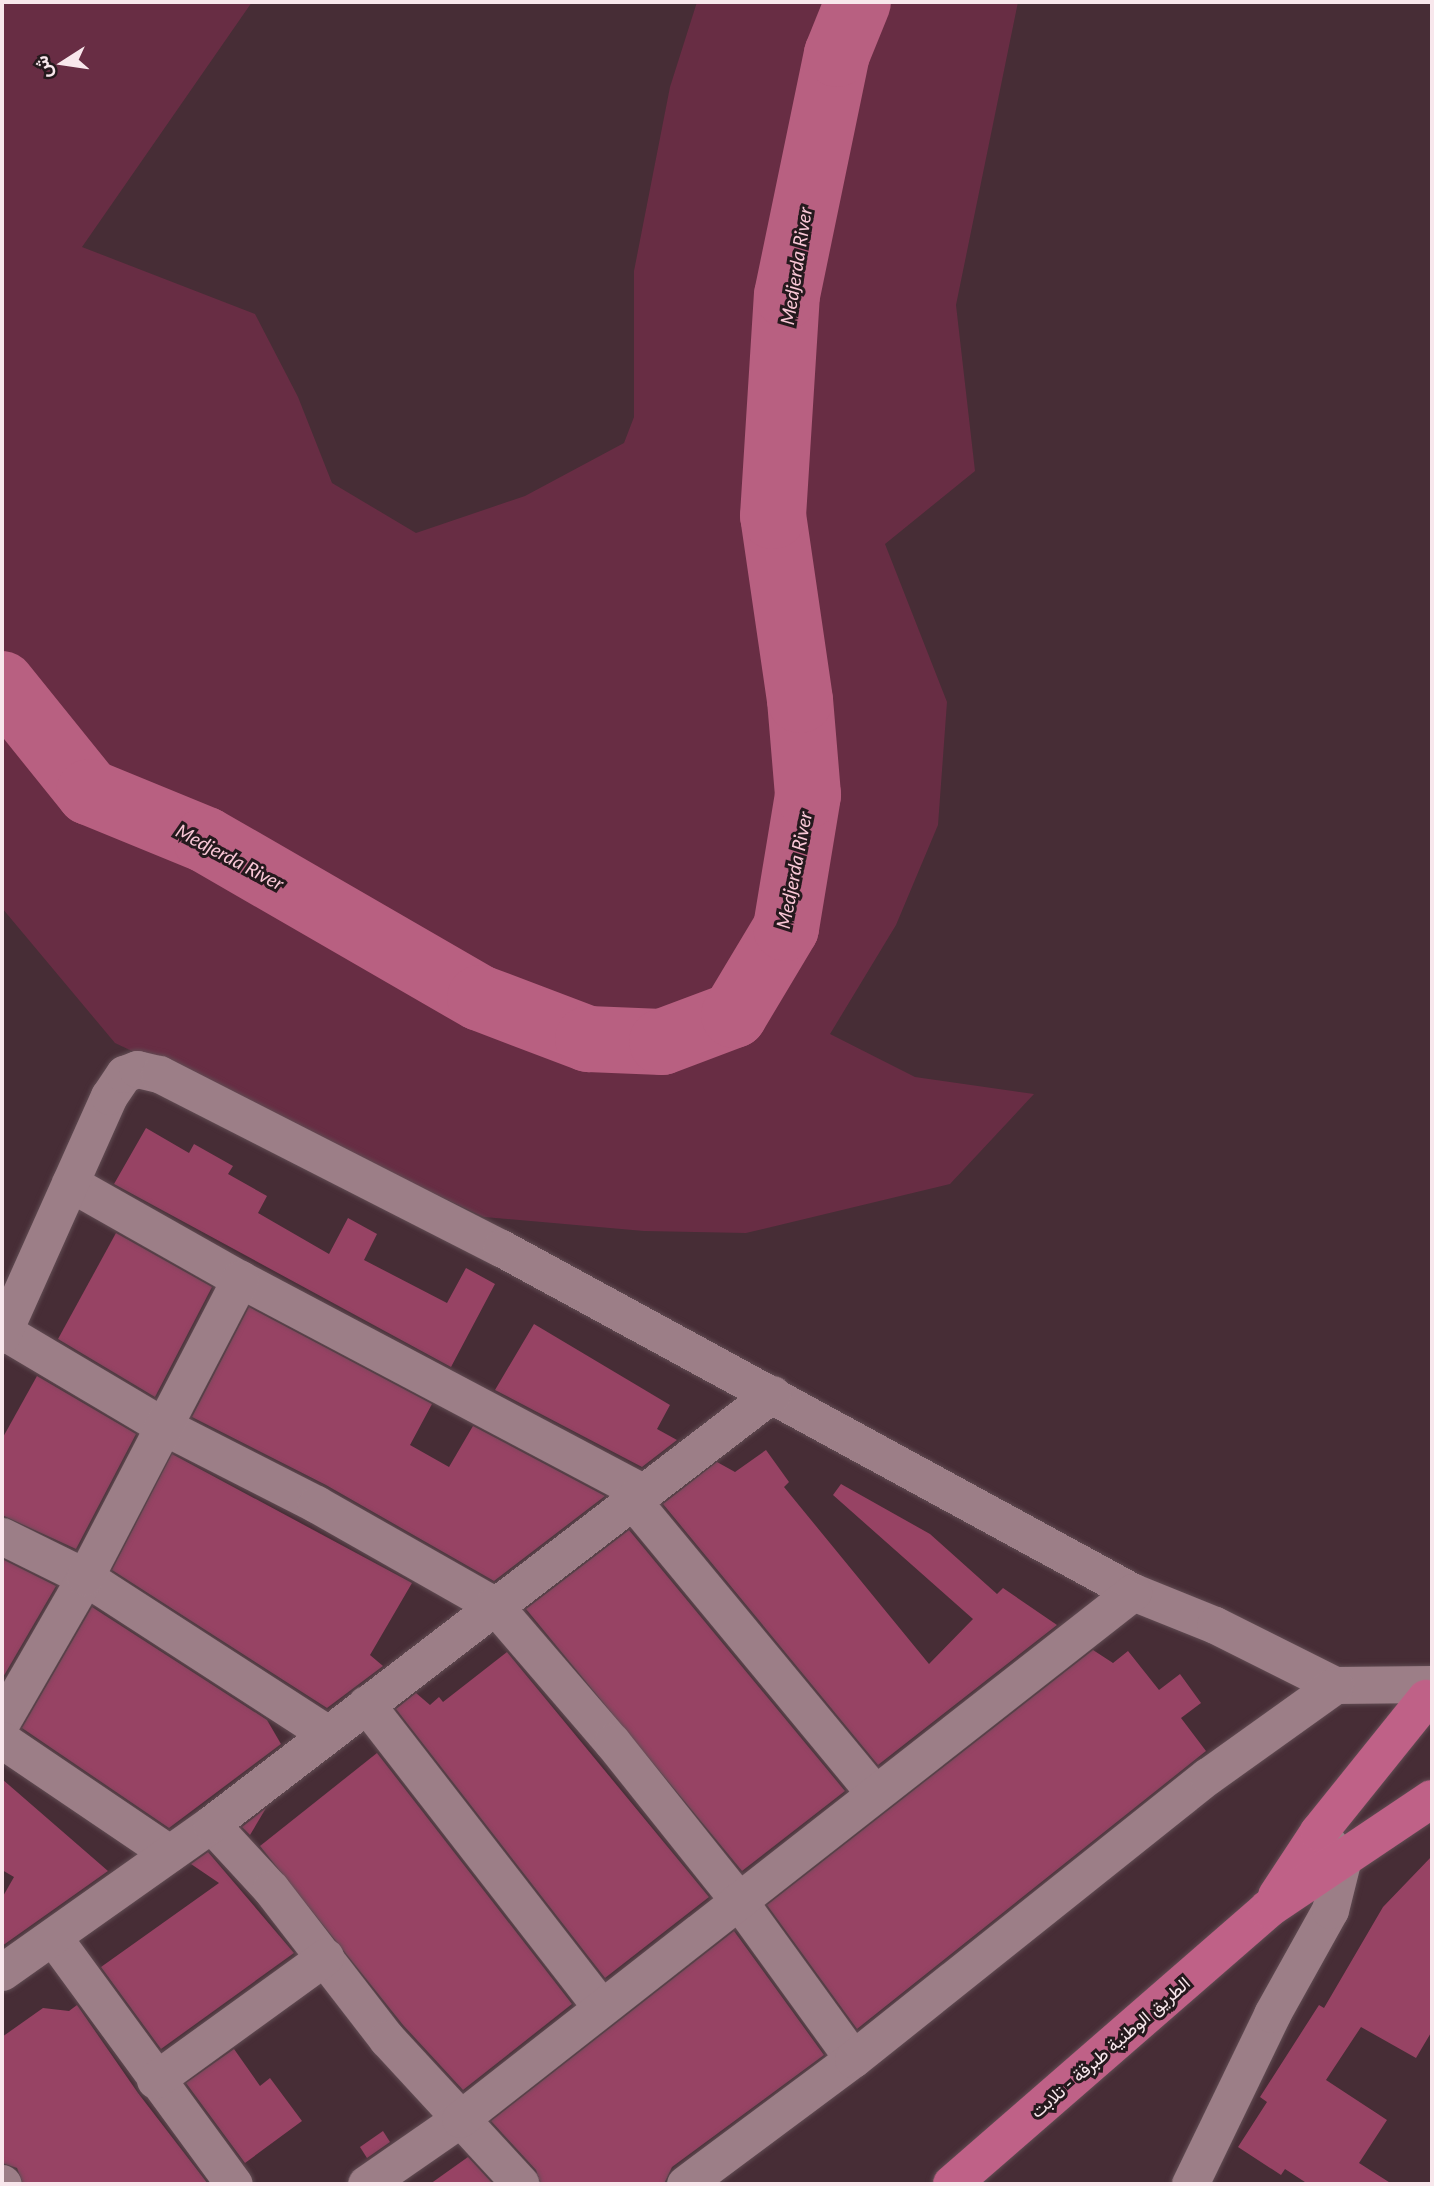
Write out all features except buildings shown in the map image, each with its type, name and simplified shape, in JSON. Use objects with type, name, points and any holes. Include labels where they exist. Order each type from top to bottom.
[{"type":"main road","points":[[1430,1690],[1426,1730],[1432,1742]]},
{"type":"main road","name":"الطريق الوطنية طبرقة - تلابت","points":[[952,2184],[1268,1909],[1331,1847],[1430,1690]]},
{"type":"main road","name":"الطريق الوطنية طبرقة - تلابت","points":[[1331,1847],[1432,1799]]},
{"type":"street","points":[[853,2059],[738,1900],[612,1742],[494,1605],[316,1504],[163,1426],[3,1333],[70,1183],[124,1074],[136,1069],[159,1074],[502,1248],[1133,1592],[1215,1625],[1335,1685],[1430,1690]]},
{"type":"street","points":[[70,1183],[637,1496],[874,1793]]},
{"type":"street","points":[[2,1721],[85,1577],[240,1279]]},
{"type":"street","points":[[234,2184],[155,2080],[21,1950],[211,1824],[325,1732],[366,1704],[772,1394]]},
{"type":"street","points":[[2,1536],[85,1577],[325,1732]]},
{"type":"street","points":[[366,2184],[460,2119],[1133,1592]]},
{"type":"street","points":[[685,2184],[853,2059],[1208,1776],[1335,1685]]},
{"type":"street","points":[[366,1704],[601,2007]]},
{"type":"street","points":[[2,1740],[169,1853]]},
{"type":"street","points":[[211,1824],[325,1957],[387,2039],[521,2184]]},
{"type":"street","points":[[1190,2184],[1272,2014],[1330,1910],[1331,1847]]},
{"type":"street","points":[[155,2080],[325,1957]]},
{"type":"shaded area","points":[[2,2],[252,2],[82,247],[255,314],[298,397],[332,483],[416,533],[525,496],[624,443],[634,417],[634,271],[670,87],[697,2],[1018,2],[956,305],[975,471],[885,544],[947,702],[938,825],[896,925],[830,1034],[915,1077],[1034,1094],[950,1184],[746,1233],[644,1231],[484,1217],[115,1043],[2,908]]},
{"type":"waterway","name":"Medjerda River","points":[[2,684],[89,792],[206,840],[480,998],[588,1039],[662,1042],[734,1015],[786,928],[808,795],[800,700],[773,516],[787,295],[837,54],[858,2]]}]
